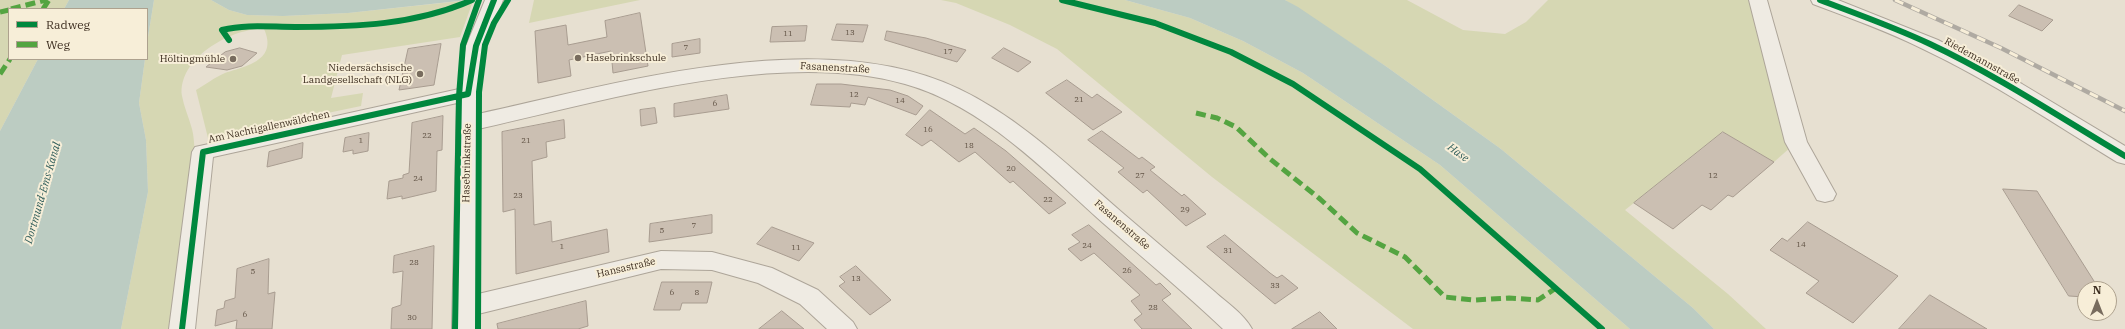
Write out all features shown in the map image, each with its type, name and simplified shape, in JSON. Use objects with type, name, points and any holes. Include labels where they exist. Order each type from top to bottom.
[{"type":"street","points":[[1758,0],[1796,142],[1825,194]]},
{"type":"street","name":"Riedemannstraße","points":[[1820,0],[1906,33],[1945,51],[1984,71],[2125,156]]},
{"type":"street","name":"Hasebrinkstraße","points":[[465,318],[468,94],[476,46],[493,2]]},
{"type":"street","name":"Fasanenstraße","points":[[468,124],[668,80],[742,70],[812,66],[853,67],[881,71],[911,79],[949,92],[999,123],[1095,202],[1239,329]]},
{"type":"street","name":"Am Nachtigallenwäldchen","points":[[182,329],[203,152],[468,94]]},
{"type":"street","name":"Hansastraße","points":[[465,318],[661,260],[712,261],[764,275],[808,297],[844,329]]},
{"type":"green space","points":[[0,0],[69,0],[65,8],[8,8],[8,60],[37,60],[0,131]]},
{"type":"green space","points":[[154,0],[211,0],[229,10],[247,15],[283,16],[348,13],[470,0],[462,4],[464,6],[473,1],[460,37],[342,55],[331,98],[363,93],[361,106],[208,138],[196,90],[225,73],[251,64],[264,55],[267,48],[267,40],[264,29],[237,33],[223,39],[198,58],[188,69],[183,82],[182,96],[193,132],[195,153],[174,329],[121,329],[148,192],[146,140],[139,103],[145,60],[148,60],[148,37]]},
{"type":"green space","points":[[534,0],[640,0],[529,23]]},
{"type":"green space","points":[[941,0],[1125,0],[1190,18],[1243,41],[1303,73],[1440,165],[1630,329],[1413,329],[1212,177],[1057,49],[1010,25],[956,3]]},
{"type":"green space","points":[[1285,0],[1407,0],[1463,30],[1505,34],[1526,22],[1548,0],[1750,0],[1792,146],[1774,162],[1723,132],[1625,210],[1728,294],[1766,329],[1714,329],[1693,308],[1501,149],[1387,67]]},
{"type":"water","points":[[69,0],[154,0],[148,37],[148,8],[65,8]]},
{"type":"water","points":[[211,0],[468,0],[348,13],[283,16],[247,15],[229,10]]},
{"type":"water","name":"Hase","points":[[1125,0],[1285,0],[1298,7],[1387,67],[1501,149],[1693,308],[1714,329],[1630,329],[1440,165],[1303,73],[1243,41],[1190,18]]},
{"type":"water","name":"Dortmund-Ems-Kanal","points":[[37,60],[145,60],[139,103],[146,140],[148,192],[121,329],[0,329],[0,131]]},
{"type":"building","points":[[2019,5],[2053,20],[2042,31],[2009,16]]},
{"type":"building","points":[[640,13],[648,66],[613,73],[611,51],[569,60],[571,76],[538,83],[535,31],[566,25],[568,45],[607,37],[605,21]]},
{"type":"building","points":[[837,24],[868,25],[863,42],[832,40]]},
{"type":"building","points":[[807,26],[805,41],[770,42],[772,27]]},
{"type":"building","points":[[887,31],[926,38],[966,50],[957,62],[885,40]]},
{"type":"building","points":[[700,39],[700,53],[672,57],[672,44]]},
{"type":"building","name":"Niedersächsische Landgesellschaft (NLG)","points":[[441,44],[434,85],[399,90],[408,49]]},
{"type":"building","points":[[240,48],[257,53],[242,66],[227,70],[206,67],[225,52]]},
{"type":"building","points":[[1004,48],[1031,62],[1018,72],[992,58]]},
{"type":"building","points":[[1067,80],[1092,98],[1097,94],[1122,112],[1093,130],[1046,93]]},
{"type":"building","points":[[817,84],[841,84],[890,90],[908,96],[923,106],[916,115],[868,97],[865,105],[851,103],[850,107],[811,105]]},
{"type":"building","points":[[727,95],[729,109],[674,117],[674,104]]},
{"type":"building","points":[[655,108],[657,123],[641,126],[640,110]]},
{"type":"building","points":[[930,110],[965,134],[974,128],[1006,151],[1066,203],[1049,214],[1013,181],[1010,183],[975,152],[959,162],[931,140],[922,146],[906,135]]},
{"type":"building","points":[[443,116],[442,150],[437,151],[436,191],[402,199],[402,196],[387,199],[389,181],[403,178],[403,175],[409,173],[412,123]]},
{"type":"building","points":[[564,120],[565,138],[546,142],[547,157],[532,161],[534,225],[551,221],[552,242],[607,229],[609,252],[516,274],[515,209],[503,212],[502,132]]},
{"type":"building","points":[[1102,131],[1139,159],[1142,157],[1155,167],[1150,170],[1182,196],[1184,194],[1206,214],[1186,226],[1147,190],[1143,193],[1118,172],[1124,168],[1088,140]]},
{"type":"building","points":[[1723,132],[1774,162],[1733,197],[1728,195],[1711,210],[1702,205],[1673,229],[1634,203]]},
{"type":"building","points":[[369,133],[368,151],[353,154],[353,150],[343,152],[345,138]]},
{"type":"building","points":[[303,143],[302,158],[267,167],[269,152]]},
{"type":"building","points":[[2003,189],[2037,191],[2094,281],[2077,281],[2077,296],[2069,296]]},
{"type":"building","points":[[712,215],[712,233],[649,242],[650,224]]},
{"type":"building","points":[[1808,222],[1898,276],[1853,323],[1806,293],[1819,281],[1770,250],[1782,238],[1787,241]]},
{"type":"building","points":[[1089,225],[1156,285],[1160,283],[1171,294],[1162,300],[1192,329],[1142,329],[1134,320],[1142,314],[1131,301],[1140,295],[1094,253],[1081,261],[1068,249],[1080,242],[1072,235]]},
{"type":"building","points":[[772,227],[814,243],[799,261],[757,244]]},
{"type":"building","points":[[1225,235],[1270,273],[1277,278],[1282,275],[1298,288],[1275,304],[1207,247]]},
{"type":"building","points":[[434,246],[432,329],[391,329],[392,308],[401,305],[403,271],[393,273],[394,256]]},
{"type":"building","points":[[269,259],[268,294],[275,292],[272,329],[236,329],[237,320],[215,326],[217,310],[224,308],[225,301],[235,298],[237,269]]},
{"type":"building","points":[[856,266],[891,300],[870,315],[839,286],[845,282],[840,277]]},
{"type":"building","points":[[662,282],[712,282],[707,303],[682,303],[680,310],[654,310]]},
{"type":"building","points":[[1930,295],[1987,329],[1899,329]]},
{"type":"building","points":[[586,301],[588,326],[578,329],[498,329],[497,324]]},
{"type":"building","points":[[782,311],[804,329],[759,329]]},
{"type":"building","points":[[1320,312],[1337,329],[1292,329]]},
{"type":"railway","points":[[1895,0],[2001,48],[2125,111]]},
{"type":"marked path","points":[[15,8],[46,0]]},
{"type":"marked path","points":[[44,8],[49,0]]},
{"type":"marked path","points":[[0,12],[8,10]]},
{"type":"marked path","points":[[0,74],[9,60]]},
{"type":"marked path","points":[[1196,113],[1217,118],[1236,127],[1269,158],[1320,199],[1357,233],[1405,257],[1445,297],[1474,300],[1509,298],[1538,300],[1556,288]]},
{"type":"cycle path","points":[[229,40],[222,30],[239,26],[319,27],[401,21],[427,16],[451,9],[472,0]]},
{"type":"cycle path","points":[[455,329],[459,96],[463,45],[479,0]]},
{"type":"cycle path","points":[[182,329],[203,152],[468,94],[476,46],[494,0]]},
{"type":"cycle path","points":[[478,329],[479,92],[485,45],[494,23],[508,0]]},
{"type":"cycle path","points":[[1062,0],[1155,23],[1231,52],[1293,84],[1420,169],[1602,329]]},
{"type":"cycle path","points":[[1820,0],[1931,44],[2014,89],[2125,156]]},
{"type":"place","name":"Hasebrinkschule","points":[[578,58]]},
{"type":"place","name":"Höltingmühle","points":[[233,59]]},
{"type":"place","name":"Niedersächsische Landgesellschaft (NLG)","points":[[420,74]]}]
